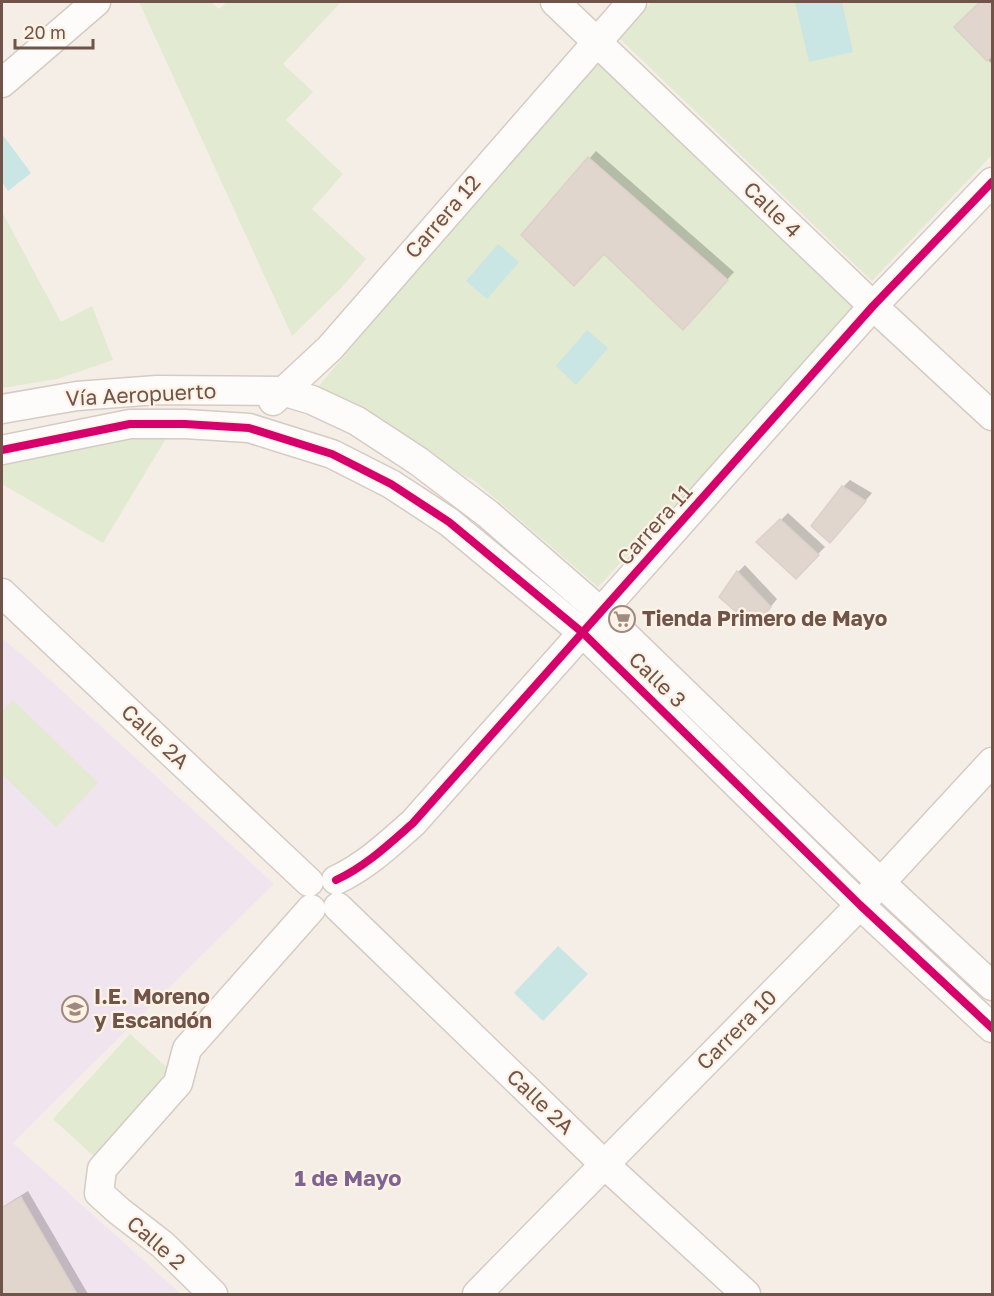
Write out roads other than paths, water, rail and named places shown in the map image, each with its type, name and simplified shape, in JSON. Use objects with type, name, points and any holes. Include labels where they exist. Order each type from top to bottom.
[{"type":"street","points":[[2,82],[96,2]]},
{"type":"street","name":"Calle 4","points":[[555,2],[873,306],[993,416]]},
{"type":"street","name":"Carrera 12","points":[[249,429],[282,391],[330,348],[596,40],[632,2]]},
{"type":"street","name":"Carrera 11","points":[[99,1193],[102,1169],[178,1083],[187,1048],[323,894],[374,857],[413,823],[873,306],[993,182]]},
{"type":"street","name":"Vía Aeropuerto","points":[[2,409],[77,396],[157,390],[282,391]]},
{"type":"street","name":"Calle 3","points":[[282,391],[312,400],[357,421],[418,461],[488,514],[592,623],[729,776],[860,905],[993,1028]]},
{"type":"street","name":"Vía Aeropuerto","points":[[2,450],[130,424],[184,424],[249,429]]},
{"type":"street","name":"Calle 3","points":[[249,429],[332,453],[391,484],[592,623],[747,753],[881,883],[993,986]]},
{"type":"street","name":"Calle 2A","points":[[2,593],[323,894],[604,1164],[746,1294]]},
{"type":"street","points":[[729,776],[747,753]]},
{"type":"street","name":"Carrera 10","points":[[477,1294],[860,905],[993,762]]},
{"type":"street","name":"Calle 2","points":[[99,1193],[162,1245],[213,1294]]},
{"type":"water","points":[[795,2],[842,2],[853,52],[809,62]]},
{"type":"water","points":[[2,134],[31,173],[8,191],[2,182]]},
{"type":"water","points":[[498,244],[519,262],[487,299],[466,281]]},
{"type":"water","points":[[587,330],[608,348],[576,385],[556,366]]},
{"type":"water","points":[[558,946],[588,974],[543,1021],[514,993]]},
{"type":"place","name":"Tienda Primero de Mayo","points":[[622,619]]},
{"type":"place","name":"I.E. Moreno y Escandón","points":[[75,1009]]},
{"type":"district","name":"1 de Mayo","points":[[348,1178]]}]
